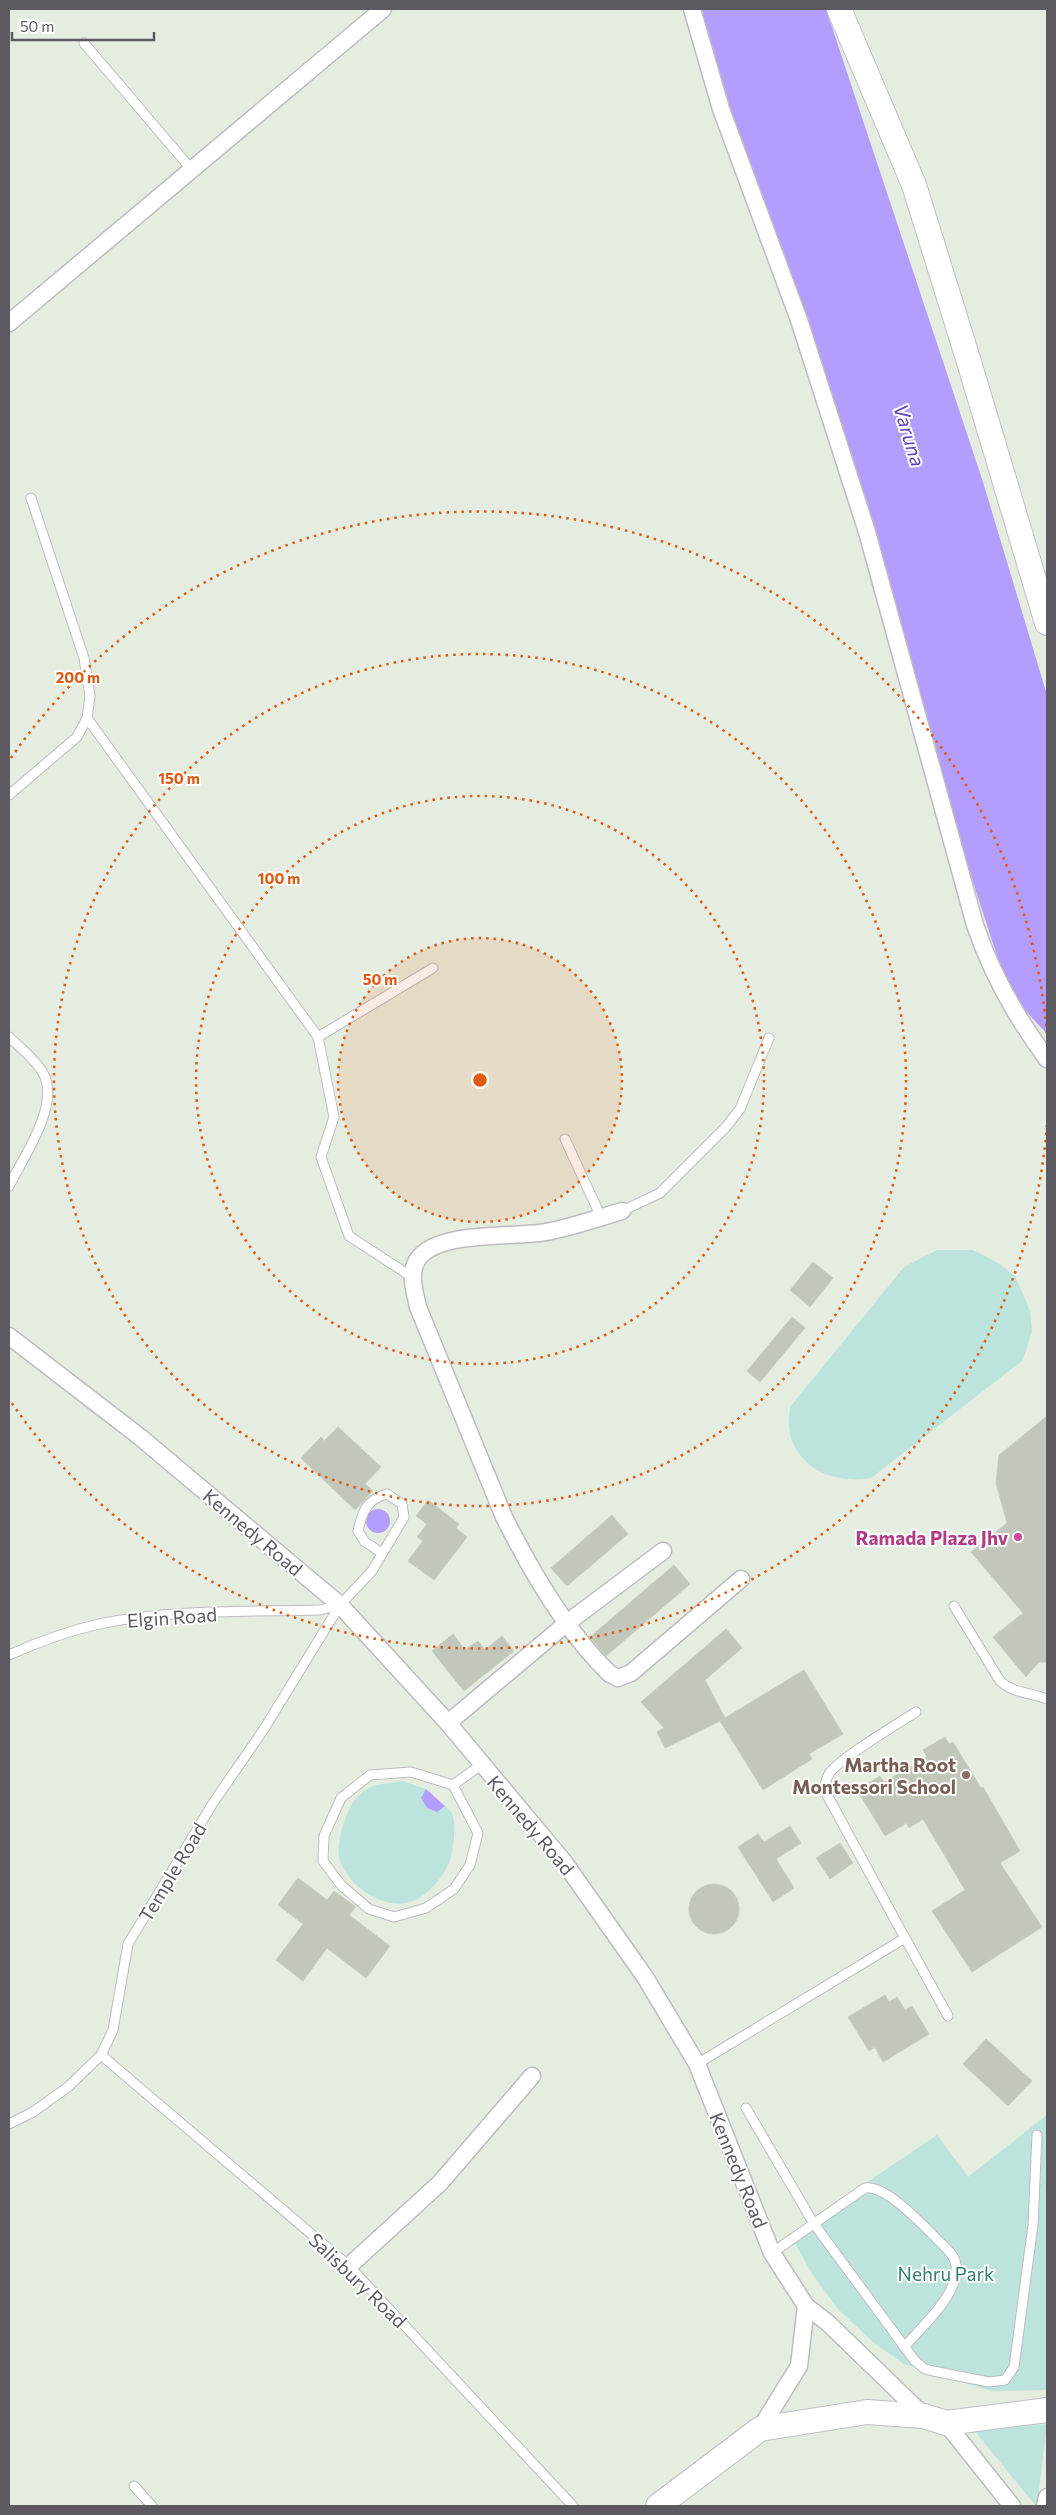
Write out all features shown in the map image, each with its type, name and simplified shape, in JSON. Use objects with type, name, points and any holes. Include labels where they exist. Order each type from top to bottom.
[{"type":"street","points":[[9,323],[383,9]]},
{"type":"street","points":[[692,9],[721,109],[799,320],[868,532],[975,925],[988,963],[1018,1018],[1047,1058]]},
{"type":"street","points":[[839,9],[914,185],[1047,623]]},
{"type":"street","points":[[622,1211],[550,1232],[455,1241],[433,1246],[418,1259],[412,1277],[421,1315],[516,1542],[567,1623],[610,1674],[618,1678],[625,1677],[741,1579]]},
{"type":"street","name":"Kennedy Road","points":[[9,1336],[140,1437],[340,1605],[448,1723],[481,1765],[564,1862],[645,1977],[697,2064],[772,2253],[806,2306],[828,2323],[924,2416]]},
{"type":"street","points":[[448,1723],[567,1623],[663,1551]]},
{"type":"street","points":[[349,2266],[440,2183],[532,2076]]},
{"type":"street","points":[[658,2506],[760,2429],[799,2366],[806,2306]]},
{"type":"street","points":[[760,2429],[867,2412],[924,2416],[946,2423],[1047,2410]]},
{"type":"street","points":[[946,2423],[1012,2506]]},
{"type":"street","points":[[1045,2506],[1047,2497]]},
{"type":"lane","points":[[84,43],[192,170]]},
{"type":"lane","points":[[9,795],[78,737],[87,718],[90,696],[84,658],[31,498]]},
{"type":"lane","points":[[87,718],[318,1037],[334,1117],[321,1156],[349,1236],[412,1277]]},
{"type":"lane","points":[[318,1037],[433,968]]},
{"type":"lane","points":[[9,1037],[44,1074],[49,1098],[40,1124],[9,1186]]},
{"type":"lane","points":[[622,1211],[660,1193],[720,1134],[740,1109],[769,1038]]},
{"type":"lane","points":[[564,1139],[601,1217]]},
{"type":"lane","points":[[387,1494],[402,1504],[404,1517],[382,1553],[365,1542],[358,1531],[362,1511],[376,1496],[387,1494]]},
{"type":"lane","name":"Temple Road","points":[[9,2124],[33,2112],[68,2087],[101,2055],[113,2030],[128,1944],[212,1803],[264,1729],[340,1605],[372,1571],[382,1553]]},
{"type":"lane","name":"Elgin Road","points":[[9,1655],[55,1636],[98,1624],[140,1617],[320,1610],[340,1605]]},
{"type":"lane","points":[[954,1606],[1000,1681],[1007,1688],[1047,1699]]},
{"type":"lane","points":[[916,1712],[843,1761],[830,1772],[825,1782],[826,1793],[948,2016]]},
{"type":"lane","points":[[453,1785],[481,1765]]},
{"type":"lane","points":[[411,1772],[453,1785],[478,1834],[470,1865],[454,1889],[426,1908],[394,1917],[369,1908],[341,1885],[323,1861],[324,1836],[341,1798],[370,1775],[411,1772]]},
{"type":"lane","points":[[697,2064],[905,1938]]},
{"type":"lane","name":"Salisbury Road","points":[[101,2055],[349,2266],[573,2506]]},
{"type":"lane","points":[[746,2108],[814,2224],[920,2365],[933,2371],[990,2382],[1005,2380],[1010,2376],[1017,2354],[1033,2225],[1037,2134]]},
{"type":"lane","points":[[772,2253],[860,2192],[872,2187],[890,2197],[952,2254],[956,2265],[955,2277],[948,2294],[904,2346]]},
{"type":"lane","points":[[134,2486],[152,2506]]},
{"type":"green space","points":[[937,1250],[973,1250],[998,1263],[1015,1276],[1030,1311],[1032,1331],[1023,1360],[871,1478],[846,1479],[823,1473],[804,1460],[791,1438],[789,1430],[790,1407],[904,1267]]},
{"type":"green space","points":[[403,1781],[426,1789],[421,1799],[437,1812],[445,1806],[450,1811],[454,1825],[454,1839],[449,1863],[442,1876],[432,1888],[413,1901],[396,1904],[385,1902],[365,1892],[356,1884],[342,1867],[339,1848],[341,1833],[347,1815],[357,1798],[373,1786]]},
{"type":"green space","name":"Nehru Park","points":[[1047,2115],[1047,2390],[991,2391],[904,2364],[874,2343],[838,2309],[811,2272],[790,2234],[937,2135],[968,2177]]},
{"type":"green space","points":[[1047,2424],[1037,2506],[1036,2506],[973,2429]]},
{"type":"water","name":"Varuna","points":[[701,9],[826,9],[983,482],[1047,695],[1047,1034],[1009,993],[765,240]]},
{"type":"water","points":[[378,1509],[387,1512],[390,1521],[387,1530],[378,1533],[369,1530],[366,1521],[369,1512]]},
{"type":"water","points":[[426,1789],[445,1806],[437,1812],[427,1808],[421,1798]]},
{"type":"building","points":[[813,1262],[833,1278],[810,1307],[790,1290]]},
{"type":"building","points":[[792,1317],[805,1328],[760,1382],[747,1371]]},
{"type":"building","name":"Ramada Plaza Jhv","points":[[1047,1416],[1047,1662],[1039,1662],[1026,1677],[993,1637],[1023,1613],[971,1552],[1007,1523],[996,1483],[999,1455]]},
{"type":"building","points":[[338,1427],[381,1467],[365,1484],[373,1491],[355,1510],[301,1458],[321,1437],[324,1441]]},
{"type":"building","points":[[428,1500],[459,1524],[456,1528],[467,1537],[434,1580],[408,1561],[423,1541],[417,1537],[427,1524],[416,1516]]},
{"type":"building","points":[[612,1515],[628,1534],[567,1586],[551,1568]]},
{"type":"building","points":[[674,1565],[690,1584],[606,1656],[590,1637]]},
{"type":"building","points":[[726,1629],[742,1648],[705,1680],[725,1718],[804,1670],[843,1734],[809,1754],[812,1759],[763,1790],[720,1721],[724,1719],[665,1748],[657,1732],[664,1728],[641,1702]]},
{"type":"building","points":[[453,1634],[465,1650],[478,1641],[485,1650],[502,1636],[514,1651],[464,1691],[432,1651]]},
{"type":"building","points":[[945,1737],[949,1744],[953,1742],[981,1788],[983,1787],[1020,1851],[1000,1863],[1042,1927],[972,1972],[932,1911],[965,1890],[923,1819],[909,1828],[907,1823],[885,1836],[857,1790],[880,1776],[884,1782],[927,1757],[923,1750]]},
{"type":"building","points":[[790,1826],[801,1843],[776,1859],[794,1888],[773,1902],[738,1847],[758,1834],[764,1842]]},
{"type":"building","points":[[840,1843],[853,1863],[830,1879],[816,1858]]},
{"type":"building","points":[[298,1878],[327,1900],[334,1891],[356,1907],[349,1915],[390,1946],[366,1978],[327,1948],[303,1981],[276,1960],[303,1924],[278,1905]]},
{"type":"building","points":[[719,1884],[732,1891],[738,1899],[738,1919],[732,1927],[724,1933],[709,1934],[696,1927],[690,1919],[689,1904],[696,1891],[704,1885]]},
{"type":"building","points":[[885,1995],[889,2002],[897,1997],[905,2010],[912,2006],[929,2034],[883,2062],[875,2047],[869,2051],[848,2017]]},
{"type":"building","points":[[986,2039],[1032,2081],[1008,2106],[963,2064]]},
{"type":"place","name":"Ramada Plaza Jhv","points":[[1018,1537]]},
{"type":"place","name":"Martha Root Montessori School","points":[[966,1775]]}]
